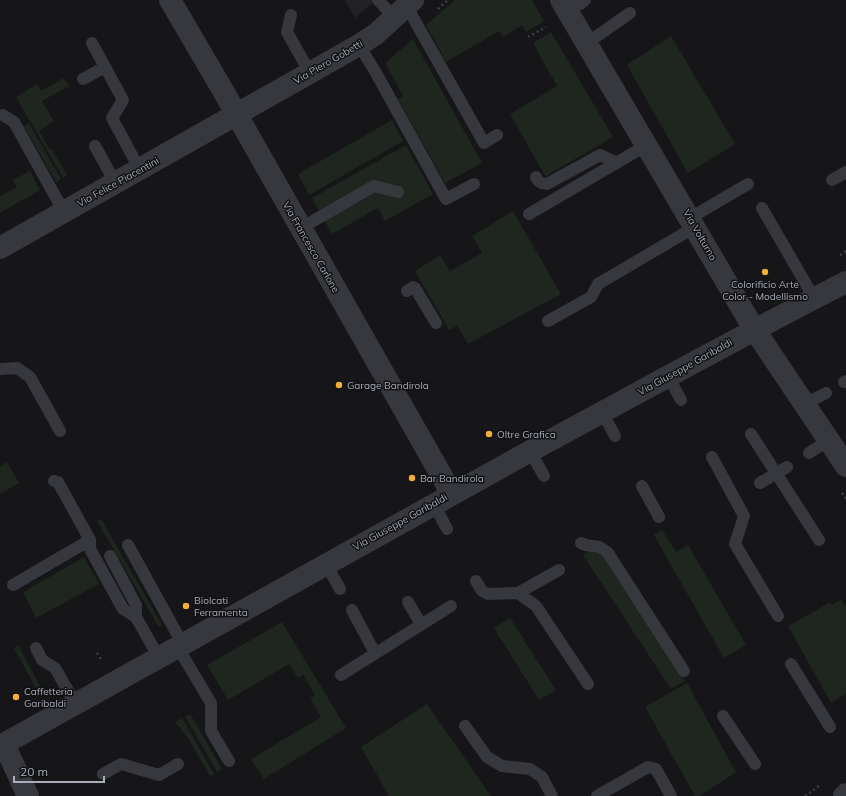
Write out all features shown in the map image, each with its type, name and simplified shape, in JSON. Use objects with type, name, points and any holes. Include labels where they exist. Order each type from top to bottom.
[{"type":"street","name":"Via Francesco Carlone","points":[[170,0],[237,115],[300,228],[359,318],[443,499]]},
{"type":"street","name":"Via Volturno","points":[[572,4],[587,43],[754,329],[846,466]]},
{"type":"street","name":"Via Piero Gobetti","points":[[237,115],[359,45],[376,34],[404,7]]},
{"type":"street","name":"Via Felice Piacentini","points":[[0,248],[237,115]]},
{"type":"street","name":"Via Giuseppe Garibaldi","points":[[2,745],[158,656],[530,451],[754,329],[846,282]]},
{"type":"street","points":[[2,745],[28,796]]},
{"type":"lane","points":[[378,0],[404,7],[484,143],[497,135]]},
{"type":"lane","points":[[587,43],[630,13]]},
{"type":"lane","points":[[291,15],[287,32],[310,73]]},
{"type":"lane","points":[[92,43],[123,100],[112,118],[140,170]]},
{"type":"lane","points":[[359,45],[446,200],[474,184]]},
{"type":"lane","points":[[83,79],[105,67]]},
{"type":"lane","points":[[3,116],[14,122],[64,212]]},
{"type":"lane","points":[[529,214],[647,145]]},
{"type":"lane","points":[[95,146],[116,184]]},
{"type":"lane","points":[[536,177],[538,182],[547,184],[600,155],[616,163]]},
{"type":"lane","points":[[832,180],[846,172]]},
{"type":"lane","points":[[548,322],[591,297],[598,284],[692,223],[748,184]]},
{"type":"lane","points":[[300,228],[374,186],[398,192]]},
{"type":"lane","points":[[762,208],[814,298]]},
{"type":"lane","points":[[407,291],[413,287],[415,288],[436,323]]},
{"type":"lane","points":[[0,369],[17,368],[30,377],[60,432]]},
{"type":"lane","points":[[668,376],[681,400]]},
{"type":"lane","points":[[805,404],[826,392]]},
{"type":"lane","points":[[602,412],[615,436]]},
{"type":"lane","points":[[751,434],[782,470],[819,540]]},
{"type":"lane","points":[[810,452],[829,440]]},
{"type":"lane","points":[[530,451],[544,476]]},
{"type":"lane","points":[[712,457],[744,516],[735,544],[778,616]]},
{"type":"lane","points":[[760,483],[782,470]]},
{"type":"lane","points":[[54,481],[58,482],[90,540],[90,549],[123,609],[136,617],[158,656]]},
{"type":"lane","points":[[642,486],[659,517]]},
{"type":"lane","points":[[443,499],[448,529]]},
{"type":"lane","points":[[13,585],[90,540]]},
{"type":"lane","points":[[581,543],[585,546],[597,546],[604,548],[684,671]]},
{"type":"lane","points":[[128,545],[211,703],[211,731],[229,761]]},
{"type":"lane","points":[[110,556],[136,605],[136,617]]},
{"type":"lane","points":[[326,564],[340,589]]},
{"type":"lane","points":[[476,581],[482,591],[488,594],[518,593],[559,570]]},
{"type":"lane","points":[[518,593],[536,606],[588,684]]},
{"type":"lane","points":[[408,602],[421,624]]},
{"type":"lane","points":[[341,675],[451,606]]},
{"type":"lane","points":[[352,610],[375,653]]},
{"type":"lane","points":[[36,648],[42,660],[55,668],[75,703]]},
{"type":"lane","points":[[791,664],[830,727]]},
{"type":"lane","points":[[723,716],[756,764]]},
{"type":"lane","points":[[465,726],[487,757],[502,766],[530,769],[542,777],[552,796]]},
{"type":"lane","points":[[103,774],[121,764],[159,775],[178,764]]},
{"type":"lane","points":[[597,796],[648,767],[656,769],[671,796]]},
{"type":"path","points":[[528,37],[548,25]]},
{"type":"shaded area","points":[[345,0],[376,0],[355,18]]},
{"type":"shaded area","points":[[455,0],[532,0],[544,21],[526,32],[522,25],[503,37],[499,31],[446,62],[426,25]]},
{"type":"shaded area","points":[[551,32],[613,137],[546,176],[510,114],[557,86],[533,43]]},
{"type":"shaded area","points":[[671,36],[735,144],[688,173],[627,65]]},
{"type":"shaded area","points":[[413,39],[482,163],[445,183],[398,99],[403,96],[385,63]]},
{"type":"shaded area","points":[[64,78],[69,86],[42,101],[54,121],[39,131],[50,150],[52,149],[67,175],[63,178],[16,97],[37,84],[41,91]]},
{"type":"shaded area","points":[[392,120],[403,141],[309,195],[298,174]]},
{"type":"shaded area","points":[[29,123],[61,179],[56,182],[24,126]]},
{"type":"shaded area","points":[[406,145],[433,194],[385,221],[378,208],[332,234],[312,198]]},
{"type":"shaded area","points":[[30,171],[40,190],[0,213],[0,196],[17,187],[13,180]]},
{"type":"shaded area","points":[[513,211],[561,294],[468,344],[457,326],[449,330],[415,271],[440,255],[450,271],[482,253],[472,236]]},
{"type":"shaded area","points":[[7,462],[19,483],[0,494],[0,466]]},
{"type":"shaded area","points":[[101,519],[162,625],[159,627],[97,521]]},
{"type":"shaded area","points":[[662,530],[676,552],[688,545],[746,645],[724,658],[654,535]]},
{"type":"shaded area","points":[[592,550],[605,556],[685,681],[671,689],[583,555]]},
{"type":"shaded area","points":[[84,557],[99,584],[36,618],[23,592]]},
{"type":"shaded area","points":[[841,599],[846,607],[846,693],[831,703],[788,626],[829,603],[832,605]]},
{"type":"shaded area","points":[[510,618],[556,690],[539,700],[494,628]]},
{"type":"shaded area","points":[[282,622],[346,728],[264,779],[251,759],[321,717],[310,698],[315,695],[303,675],[298,678],[289,664],[228,700],[207,665]]},
{"type":"shaded area","points":[[18,645],[42,690],[38,692],[14,648]]},
{"type":"shaded area","points":[[687,683],[736,772],[700,796],[695,796],[645,707]]},
{"type":"shaded area","points":[[427,704],[491,796],[389,796],[361,747]]},
{"type":"shaded area","points":[[190,714],[222,769],[217,772],[185,716]]},
{"type":"shaded area","points":[[182,718],[214,774],[210,776],[188,738],[175,722]]},
{"type":"place","name":"Colorificio Arte Color - Modellismo","points":[[765,272]]},
{"type":"place","name":"Garage Bandirola","points":[[339,385]]},
{"type":"place","name":"Oltre Grafica","points":[[489,434]]},
{"type":"place","name":"Bar Bandirola","points":[[412,478]]},
{"type":"place","name":"Biolcati Ferramenta","points":[[186,606]]},
{"type":"place","name":"Caffetteria Garibaldi","points":[[16,697]]}]
